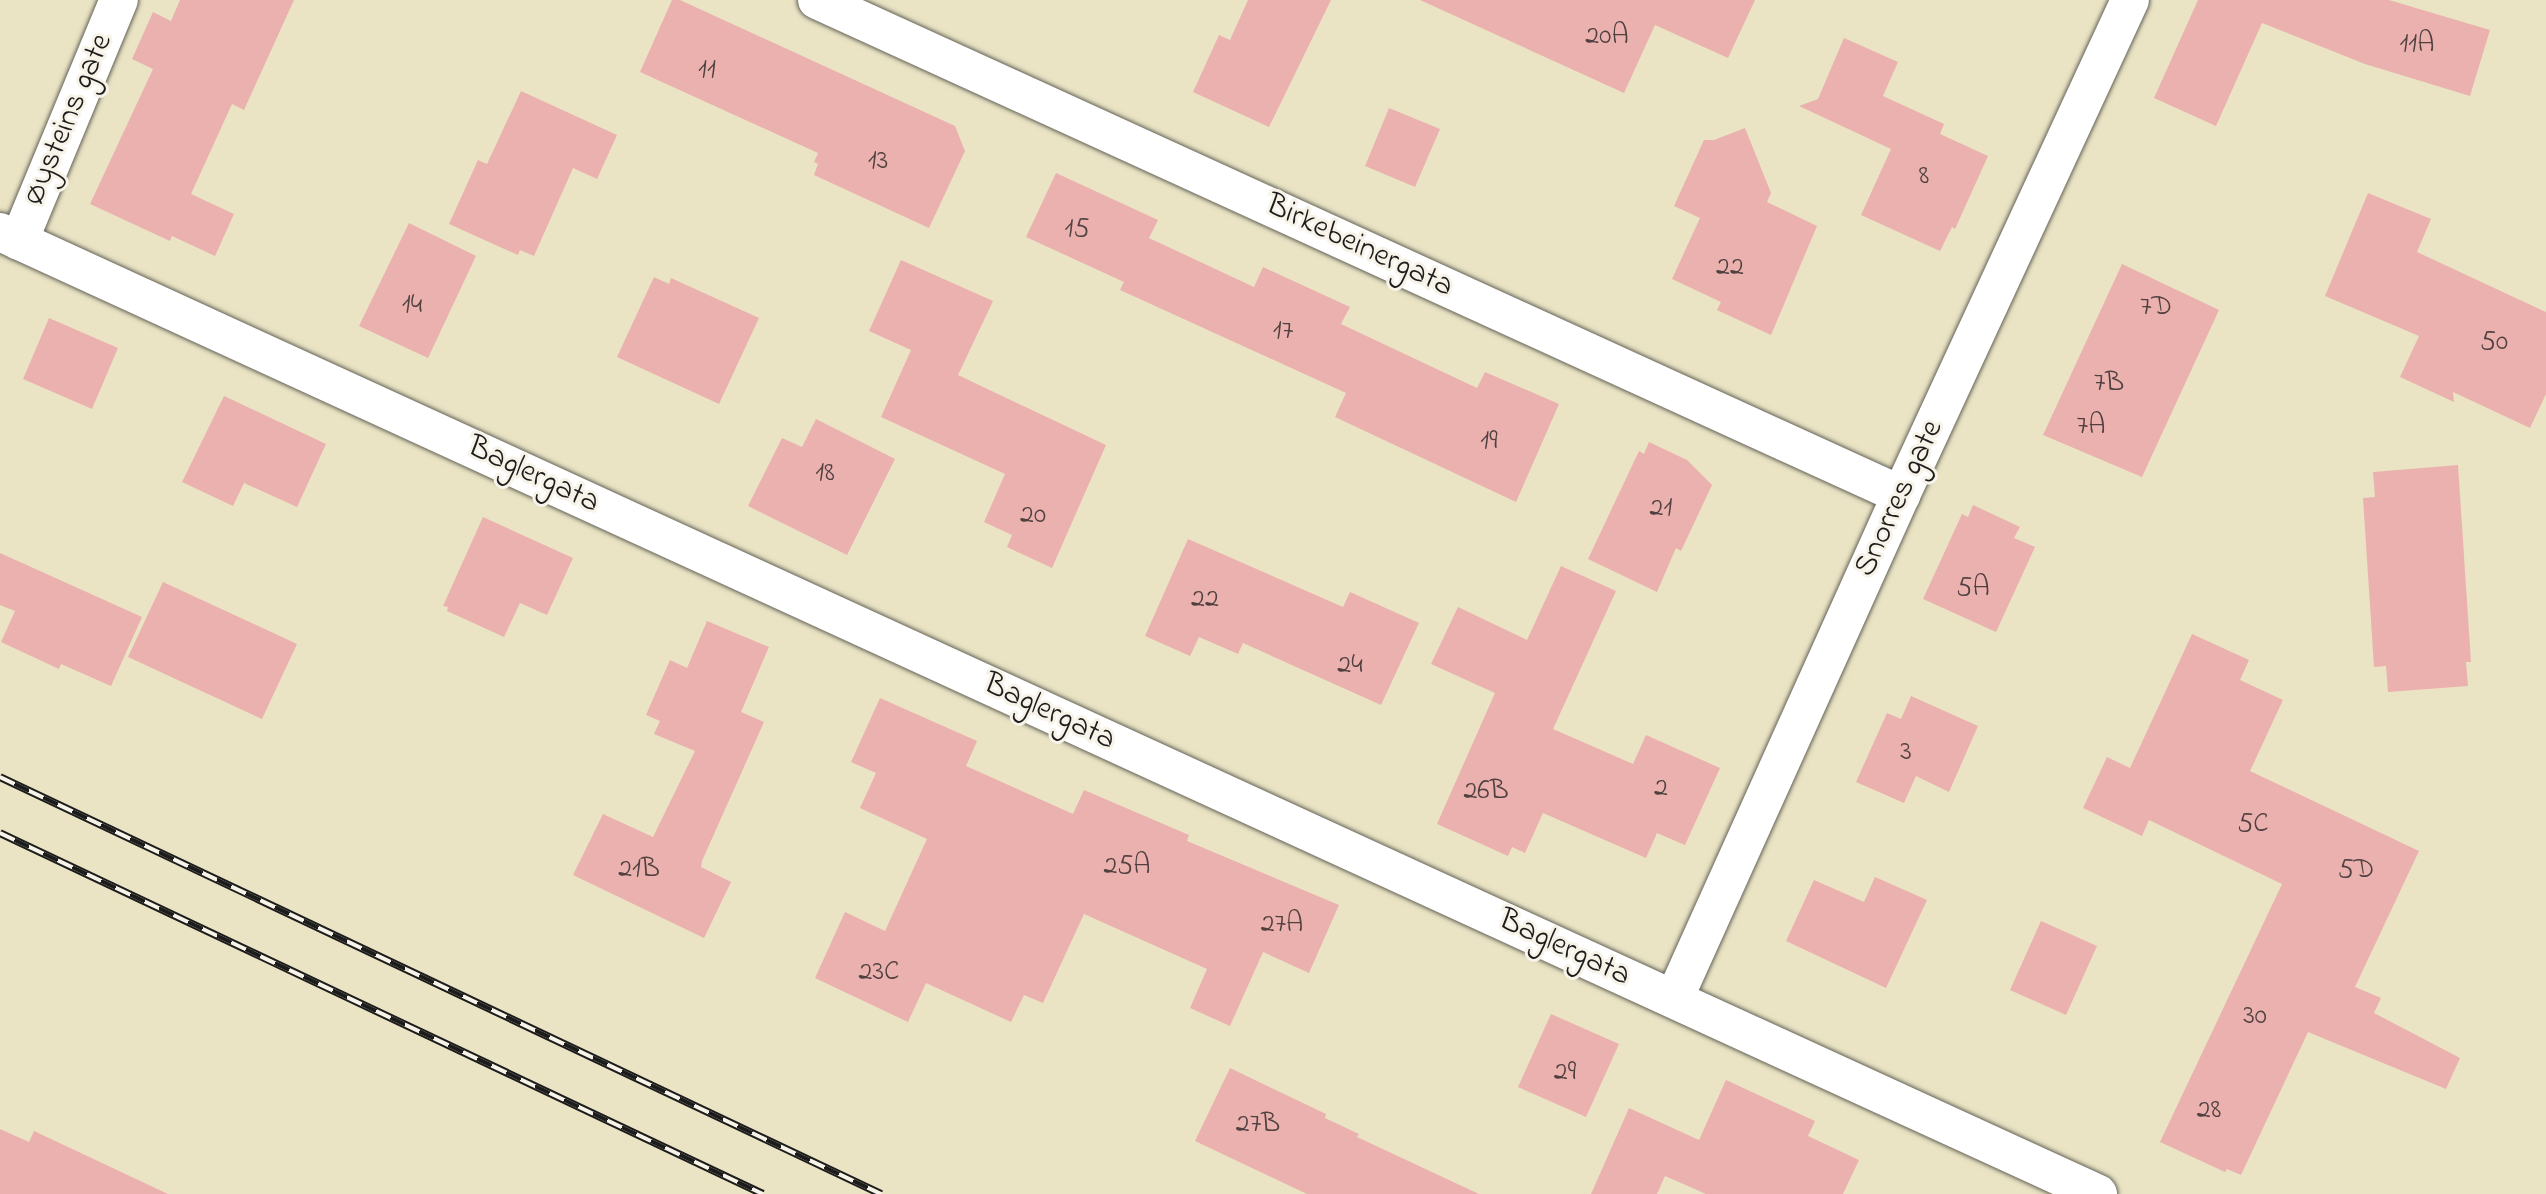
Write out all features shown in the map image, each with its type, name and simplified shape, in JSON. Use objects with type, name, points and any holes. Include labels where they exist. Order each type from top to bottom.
[{"type":"street","name":"Øysteins gate","points":[[10,236],[119,0]]},
{"type":"street","name":"Birkebeinergata","points":[[817,0],[1900,495]]},
{"type":"street","name":"Snorres gate","points":[[1674,999],[1900,495],[2130,0]]},
{"type":"street","name":"Baglergata","points":[[10,236],[2098,1194]]},
{"type":"building","points":[[180,0],[294,0],[244,110],[232,104],[191,194],[234,214],[215,256],[172,236],[170,241],[90,204],[153,69],[132,59],[153,12],[171,21]]},
{"type":"building","points":[[672,0],[680,0],[955,126],[965,151],[929,228],[814,175],[818,164],[814,162],[818,153],[640,72]]},
{"type":"building","points":[[1248,0],[1331,0],[1269,127],[1193,92],[1219,35],[1230,40]]},
{"type":"building","points":[[1420,0],[1755,0],[1728,58],[1655,25],[1624,93]]},
{"type":"building","points":[[2198,0],[2389,0],[2490,30],[2470,96],[2365,64],[2262,23],[2216,126],[2154,98]]},
{"type":"building","points":[[1844,38],[1898,62],[1883,96],[1944,124],[1940,134],[1988,156],[1955,229],[1952,227],[1940,251],[1861,215],[1891,149],[1799,106],[1818,99]]},
{"type":"building","points":[[521,91],[617,135],[597,179],[573,168],[534,256],[520,250],[518,255],[449,224],[478,160],[487,164]]},
{"type":"building","points":[[1389,108],[1440,129],[1415,187],[1365,166]]},
{"type":"building","points":[[1745,128],[1771,193],[1767,202],[1817,226],[1771,335],[1717,310],[1721,302],[1672,279],[1700,218],[1674,206],[1704,140],[1714,140]]},
{"type":"building","points":[[1056,173],[1158,220],[1149,238],[1254,287],[1263,267],[1350,307],[1341,324],[1477,388],[1485,372],[1559,404],[1516,502],[1335,417],[1346,393],[1120,290],[1124,282],[1026,237]]},
{"type":"building","points":[[2368,193],[2431,219],[2417,252],[2546,312],[2546,394],[2530,428],[2453,392],[2454,402],[2400,377],[2419,336],[2325,296]]},
{"type":"building","points":[[409,223],[476,256],[428,358],[359,326]]},
{"type":"building","points":[[901,260],[993,301],[958,375],[1106,445],[1052,568],[1007,547],[1012,535],[984,522],[1005,474],[881,417],[911,350],[869,331]]},
{"type":"building","points":[[2122,264],[2219,310],[2142,477],[2043,435]]},
{"type":"building","points":[[654,277],[669,284],[671,278],[759,318],[719,404],[617,357]]},
{"type":"building","points":[[49,318],[118,348],[92,409],[23,379]]},
{"type":"building","points":[[224,396],[326,444],[297,507],[244,483],[233,506],[182,482]]},
{"type":"building","points":[[816,419],[895,459],[847,555],[748,506],[782,438],[802,447]]},
{"type":"building","points":[[1649,442],[1687,460],[1712,485],[1681,551],[1676,548],[1657,592],[1588,559],[1639,451],[1644,454]]},
{"type":"building","points":[[2458,465],[2471,662],[2466,662],[2468,686],[2388,692],[2386,666],[2374,667],[2363,498],[2375,497],[2373,472]]},
{"type":"building","points":[[1973,505],[2020,527],[2014,538],[2035,547],[1996,632],[1923,599],[1962,514],[1968,517]]},
{"type":"building","points":[[483,517],[573,558],[547,615],[520,603],[504,637],[447,611],[448,607],[443,606]]},
{"type":"building","points":[[1188,539],[1343,607],[1350,592],[1419,623],[1381,705],[1243,643],[1238,654],[1199,637],[1190,656],[1145,636]]},
{"type":"building","points":[[0,553],[142,617],[111,686],[61,664],[59,669],[1,642],[15,611],[0,605]]},
{"type":"building","points":[[1561,566],[1616,591],[1553,729],[1633,764],[1646,735],[1720,768],[1685,845],[1657,833],[1646,858],[1543,813],[1525,853],[1512,847],[1508,856],[1437,824],[1495,693],[1431,664],[1458,607],[1527,640]]},
{"type":"building","points":[[163,582],[297,644],[262,719],[128,657]]},
{"type":"building","points":[[707,621],[769,647],[741,712],[764,722],[702,861],[701,867],[731,882],[704,938],[573,875],[603,814],[653,837],[695,751],[654,734],[660,721],[646,715],[670,660],[687,668]]},
{"type":"building","points":[[2192,634],[2249,660],[2240,680],[2283,700],[2250,771],[2419,851],[2355,987],[2381,998],[2374,1013],[2460,1058],[2446,1089],[2308,1032],[2241,1175],[2227,1169],[2225,1172],[2160,1142],[2282,884],[2149,820],[2142,836],[2083,808],[2107,757],[2130,768]]},
{"type":"building","points":[[1911,696],[1978,726],[1949,792],[1916,776],[1904,803],[1856,782],[1887,713],[1901,719]]},
{"type":"building","points":[[880,698],[977,741],[966,766],[1073,814],[1084,790],[1189,835],[1187,841],[1339,905],[1309,973],[1263,952],[1230,1026],[1190,1008],[1207,969],[1084,914],[1043,1003],[1024,995],[1011,1022],[926,983],[908,1022],[815,978],[845,912],[885,931],[927,839],[860,808],[876,773],[851,762]]},
{"type":"building","points":[[1875,877],[1927,900],[1886,988],[1786,941],[1814,880],[1864,902]]},
{"type":"building","points":[[2041,921],[2097,946],[2066,1015],[2010,990]]},
{"type":"building","points":[[1551,1014],[1619,1044],[1586,1117],[1518,1087]]},
{"type":"building","points":[[1230,1068],[1326,1114],[1325,1118],[1359,1134],[1357,1137],[1479,1194],[1307,1194],[1195,1141]]},
{"type":"building","points":[[1726,1080],[1815,1121],[1808,1136],[1859,1160],[1843,1194],[1706,1194],[1665,1176],[1657,1194],[1591,1194],[1629,1108],[1699,1140]]},
{"type":"building","points":[[0,1129],[29,1142],[34,1131],[168,1194],[0,1194]]},
{"type":"railway","points":[[0,777],[881,1194]]},
{"type":"railway","points":[[0,833],[763,1194]]}]
